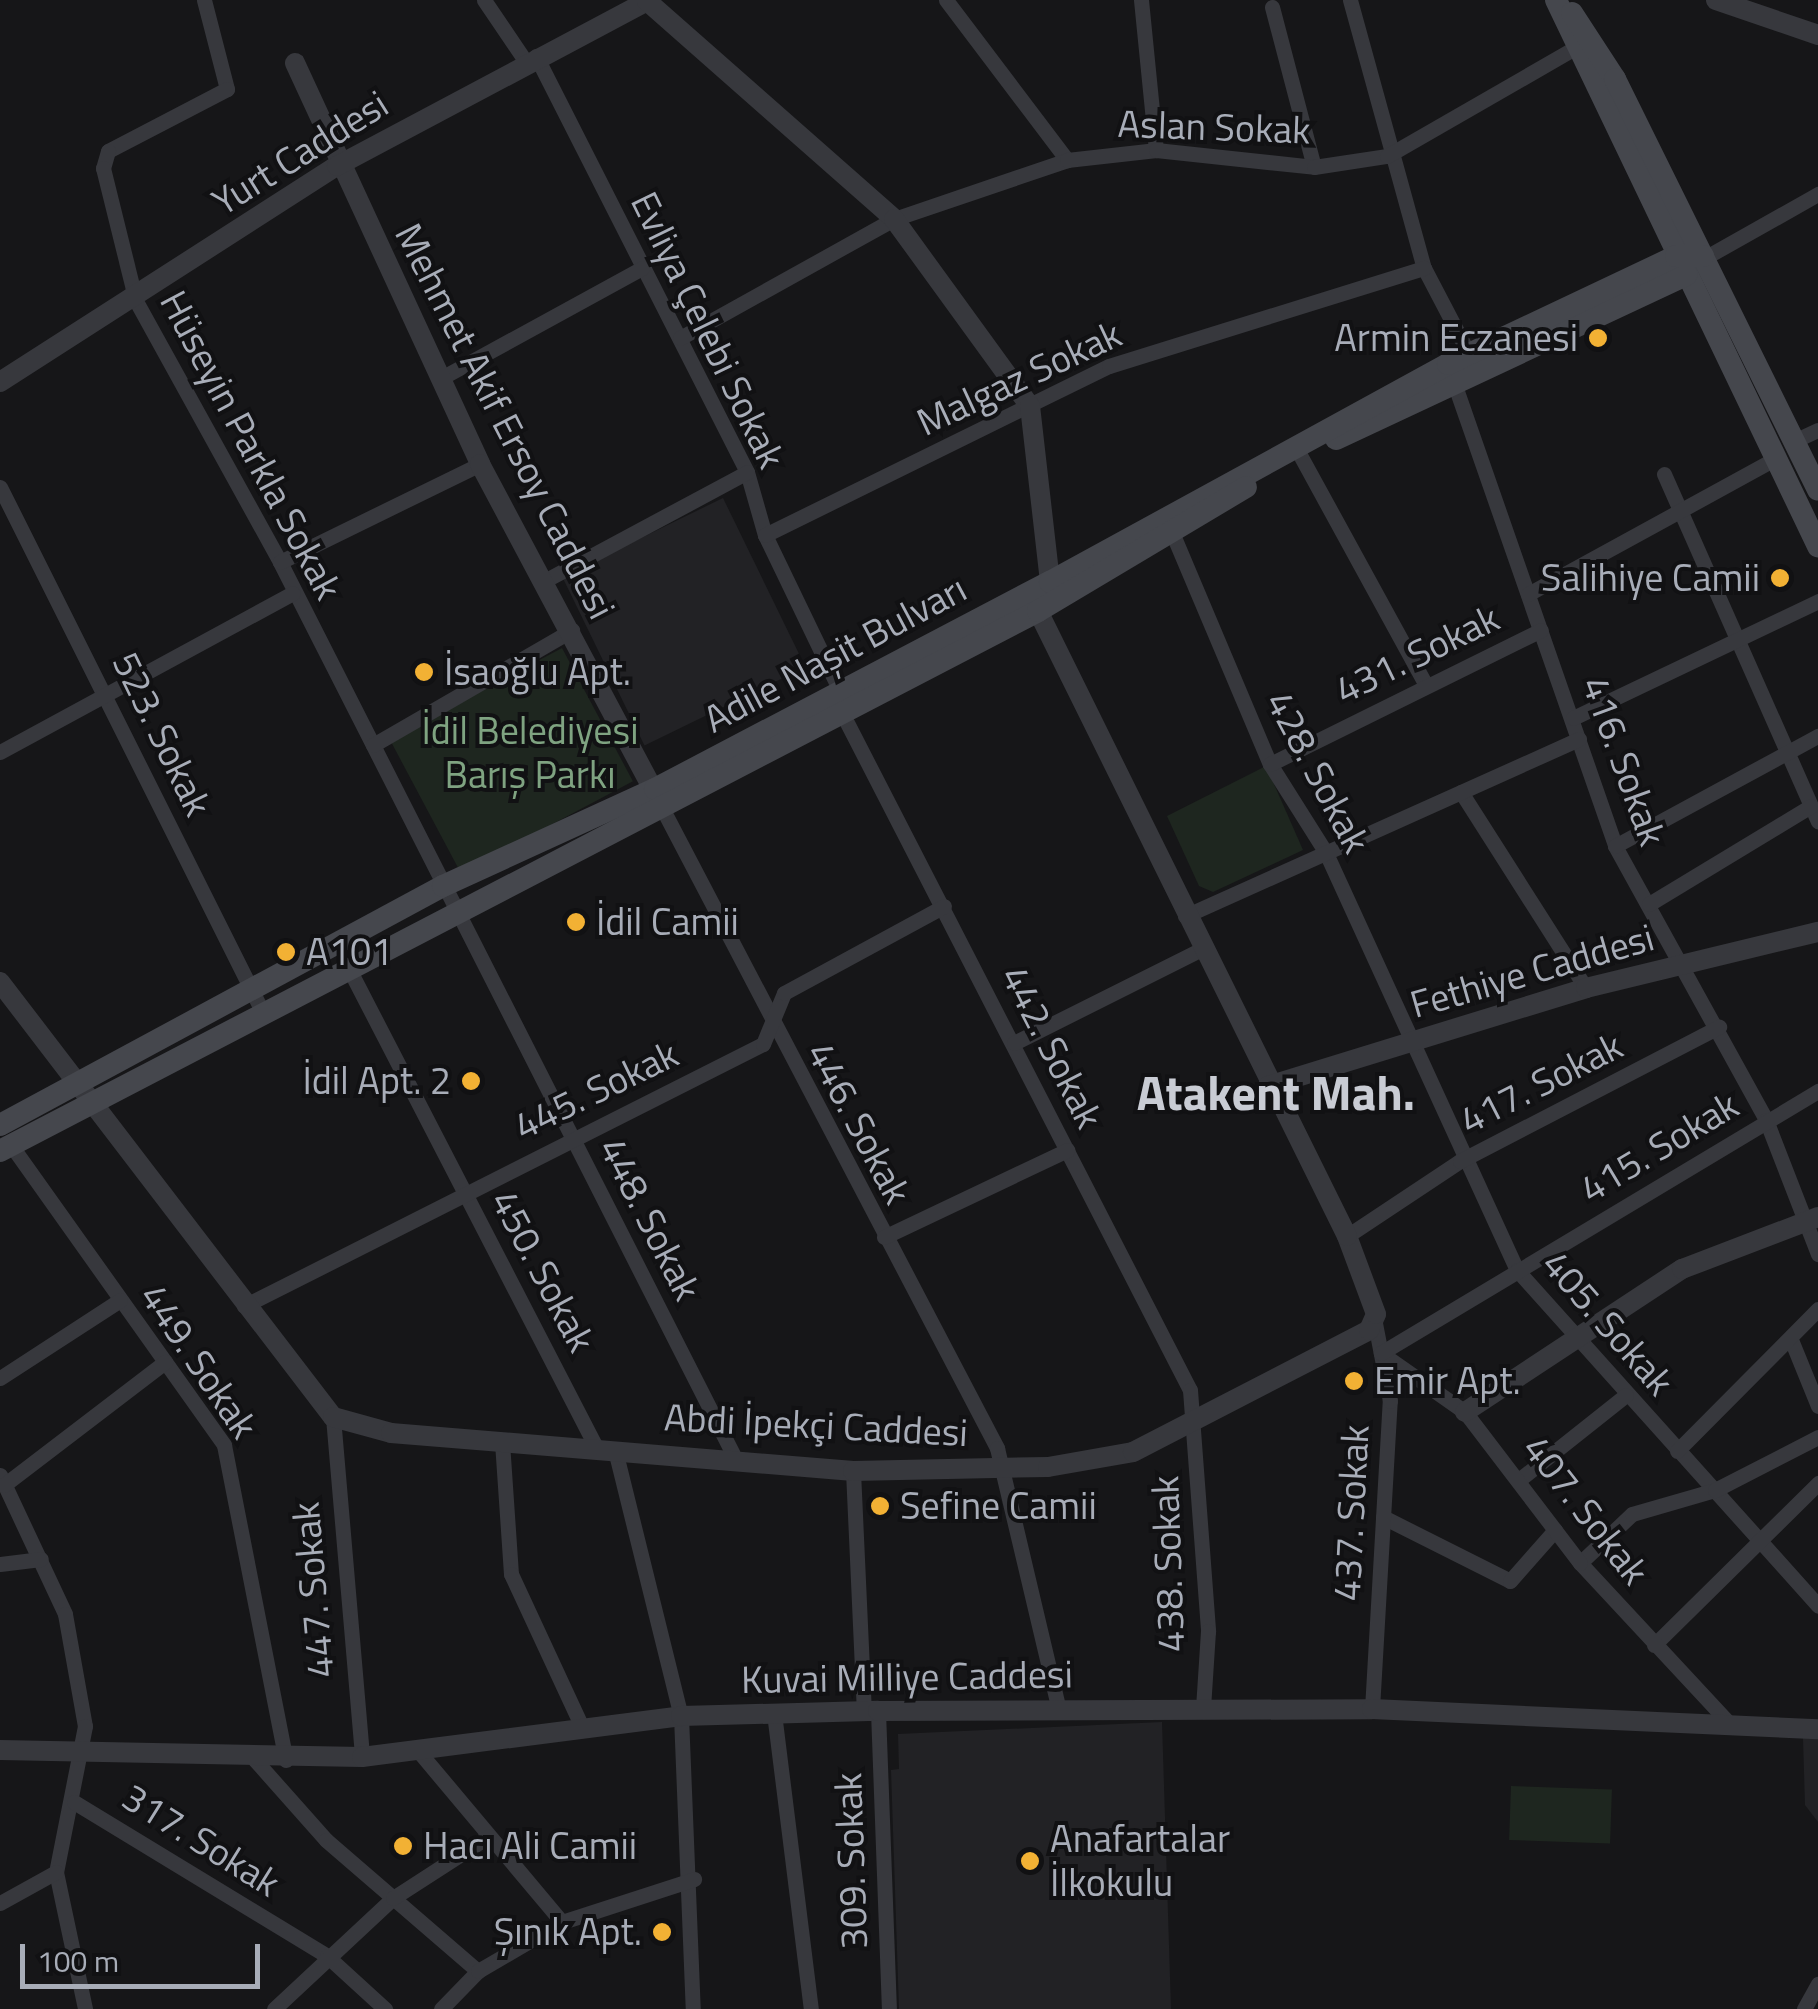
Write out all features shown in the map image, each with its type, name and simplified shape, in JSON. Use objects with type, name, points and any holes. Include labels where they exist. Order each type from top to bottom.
[{"type":"main road","points":[[1560,0],[1575,48],[1818,546]]},
{"type":"main road","points":[[1560,0],[1615,79],[1818,490]]},
{"type":"main road","name":"Adile Naşit Bulvarı","points":[[257,1002],[346,965],[840,700],[1050,582],[1462,368],[1703,256]]},
{"type":"main road","name":"Adile Naşit Bulvarı","points":[[840,700],[1038,611],[1300,455],[1462,368]]},
{"type":"main road","name":"Adile Naşit Bulvarı","points":[[4,1140],[81,1093],[257,1002],[443,886],[658,798]]},
{"type":"street","name":"Hüseyin Parkla Sokak","points":[[204,0],[227,90],[108,150],[104,168],[136,301],[280,562],[456,906]]},
{"type":"street","name":"Evliya Çelebi Sokak","points":[[484,0],[531,59],[680,338],[746,472],[765,534],[840,700]]},
{"type":"street","name":"Yurt Caddesi","points":[[0,382],[136,301],[337,166],[531,59],[648,0]]},
{"type":"street","points":[[648,0],[894,219],[1030,406],[1050,582]]},
{"type":"street","points":[[946,0],[1067,160]]},
{"type":"street","points":[[1141,0],[1156,150]]},
{"type":"street","name":"416. Sokak","points":[[1350,0],[1387,156],[1462,368],[1528,594],[1615,846],[1719,1027],[1766,1120],[1812,1217],[1818,1254]]},
{"type":"street","points":[[1716,0],[1818,35]]},
{"type":"street","points":[[1272,7],[1314,167]]},
{"type":"street","name":"Aslan Sokak","points":[[680,338],[894,219],[1067,160],[1156,150],[1314,167],[1387,156],[1575,48]]},
{"type":"street","name":"Mehmet Akif Ersoy Caddesi","points":[[296,63],[337,166],[444,377],[480,464],[546,580],[658,798]]},
{"type":"street","points":[[1703,256],[1818,194]]},
{"type":"street","points":[[444,377],[642,268]]},
{"type":"street","name":"Malgaz Sokak","points":[[765,534],[1109,366],[1424,268]]},
{"type":"street","points":[[1794,441],[1818,430]]},
{"type":"street","points":[[1300,455],[1425,683]]},
{"type":"street","points":[[1528,594],[1681,514],[1776,458]]},
{"type":"street","points":[[280,562],[480,464]]},
{"type":"street","points":[[546,580],[746,472]]},
{"type":"street","points":[[1664,474],[1818,822]]},
{"type":"street","name":"523. Sokak","points":[[0,487],[108,694],[257,1002]]},
{"type":"street","name":"428. Sokak","points":[[1171,530],[1270,764],[1326,853],[1412,1042]]},
{"type":"street","points":[[0,752],[293,593]]},
{"type":"street","points":[[1573,718],[1739,646],[1818,601]]},
{"type":"street","points":[[1038,611],[1200,950],[1347,1236],[1375,1322]]},
{"type":"street","points":[[373,746],[572,630]]},
{"type":"street","name":"431. Sokak","points":[[1270,764],[1425,683],[1540,630]]},
{"type":"street","name":"442. Sokak","points":[[840,700],[1190,1390],[1194,1416]]},
{"type":"street","points":[[1615,846],[1818,736]]},
{"type":"street","points":[[1185,916],[1579,739]]},
{"type":"street","points":[[1461,792],[1586,988]]},
{"type":"street","name":"446. Sokak","points":[[658,798],[772,1030],[1004,1469],[1059,1710]]},
{"type":"street","points":[[1649,904],[1811,806]]},
{"type":"street","name":"448. Sokak","points":[[456,906],[733,1454]]},
{"type":"street","name":"445. Sokak","points":[[244,1306],[464,1190],[763,1044],[772,1030],[772,1004],[784,993],[944,906]]},
{"type":"street","name":"Fethiye Caddesi","points":[[1268,1086],[1586,988],[1818,932]]},
{"type":"street","points":[[1014,1043],[1200,950]]},
{"type":"street","name":"450. Sokak","points":[[346,965],[606,1449],[682,1716],[694,1879],[693,2009]]},
{"type":"street","points":[[0,982],[244,1306],[333,1417]]},
{"type":"street","name":"417. Sokak","points":[[1347,1236],[1460,1161],[1719,1027]]},
{"type":"street","name":"405. Sokak","points":[[1412,1042],[1460,1161],[1517,1270],[1818,1606]]},
{"type":"street","name":"415. Sokak","points":[[1381,1353],[1818,1091]]},
{"type":"street","name":"449. Sokak","points":[[4,1140],[224,1446],[286,1760]]},
{"type":"street","points":[[884,1237],[1067,1150]]},
{"type":"street","points":[[1465,1412],[1573,1336],[1682,1269],[1812,1217]]},
{"type":"street","points":[[0,1378],[120,1300]]},
{"type":"street","points":[[1677,1451],[1792,1342],[1818,1309]]},
{"type":"street","name":"Abdi İpekçi Caddesi","points":[[333,1417],[391,1433],[733,1454],[853,1471],[1004,1469],[1134,1452],[1194,1416],[1375,1322]]},
{"type":"street","name":"437. Sokak","points":[[1372,1709],[1390,1401],[1375,1322]]},
{"type":"street","points":[[1792,1342],[1818,1406]]},
{"type":"street","name":"407. Sokak","points":[[1381,1353],[1465,1412],[1520,1479],[1580,1563],[1728,1722]]},
{"type":"street","points":[[85,2009],[56,1872],[74,1802],[86,1726],[64,1614],[2,1480],[164,1362]]},
{"type":"street","points":[[1520,1479],[1626,1395]]},
{"type":"street","name":"438. Sokak","points":[[1194,1416],[1208,1630],[1203,1709]]},
{"type":"street","name":"447. Sokak","points":[[333,1417],[362,1756]]},
{"type":"street","points":[[1580,1563],[1632,1514],[1715,1490],[1818,1438]]},
{"type":"street","points":[[502,1442],[510,1574],[581,1725]]},
{"type":"street","name":"309. Sokak","points":[[853,1471],[888,2009]]},
{"type":"street","points":[[1654,1646],[1818,1483]]},
{"type":"street","points":[[1383,1518],[1510,1580],[1555,1530]]},
{"type":"street","points":[[0,1564],[41,1559]]},
{"type":"street","name":"Kuvai Milliye Caddesi","points":[[0,1750],[286,1760],[420,1753],[581,1725],[682,1716],[871,1711],[1372,1709],[1818,1728]]},
{"type":"street","points":[[774,1714],[811,2009]]},
{"type":"street","points":[[420,1753],[562,1922]]},
{"type":"street","points":[[255,1760],[284,1798],[478,1971]]},
{"type":"street","name":"317. Sokak","points":[[74,1802],[327,1956],[386,2009]]},
{"type":"street","points":[[274,2009],[393,1898],[489,1836]]},
{"type":"street","points":[[0,1903],[56,1872]]},
{"type":"street","points":[[441,2009],[478,1971],[562,1922],[694,1879]]},
{"type":"street","points":[[1804,2009],[1818,1984]]},
{"type":"shaded area","points":[[723,498],[805,667],[645,745],[562,576]]},
{"type":"shaded area","name":"Anafartalar İlkokulu","points":[[1162,1722],[1171,2009],[899,2009],[891,1770],[899,1769],[898,1734]]},
{"type":"shaded area","points":[[1803,1738],[1818,1739],[1818,1822],[1805,1805]]},
{"type":"green space","name":"İdil Belediyesi Barış Parkı","points":[[562,648],[633,781],[461,873],[390,740]]},
{"type":"green space","points":[[1266,766],[1303,850],[1213,892],[1199,886],[1167,816]]},
{"type":"green space","points":[[1511,1786],[1612,1790],[1610,1843],[1509,1840]]},
{"type":"place","name":"Armin Eczanesi","points":[[1598,338]]},
{"type":"place","name":"Salihiye Camii","points":[[1780,578]]},
{"type":"place","name":"İsaoğlu Apt.","points":[[424,672]]},
{"type":"place","name":"İdil Camii","points":[[576,922]]},
{"type":"place","name":"A101","points":[[286,952]]},
{"type":"place","name":"İdil Apt. 2","points":[[471,1081]]},
{"type":"place","name":"Emir Apt.","points":[[1354,1381]]},
{"type":"place","name":"Sefine Camii","points":[[880,1506]]},
{"type":"place","name":"Hacı Ali Camii","points":[[403,1846]]},
{"type":"place","name":"Anafartalar İlkokulu","points":[[1030,1861]]},
{"type":"place","name":"Şınık Apt.","points":[[662,1932]]},
{"type":"district","name":"Atakent Mah.","points":[[1276,1093]]}]
